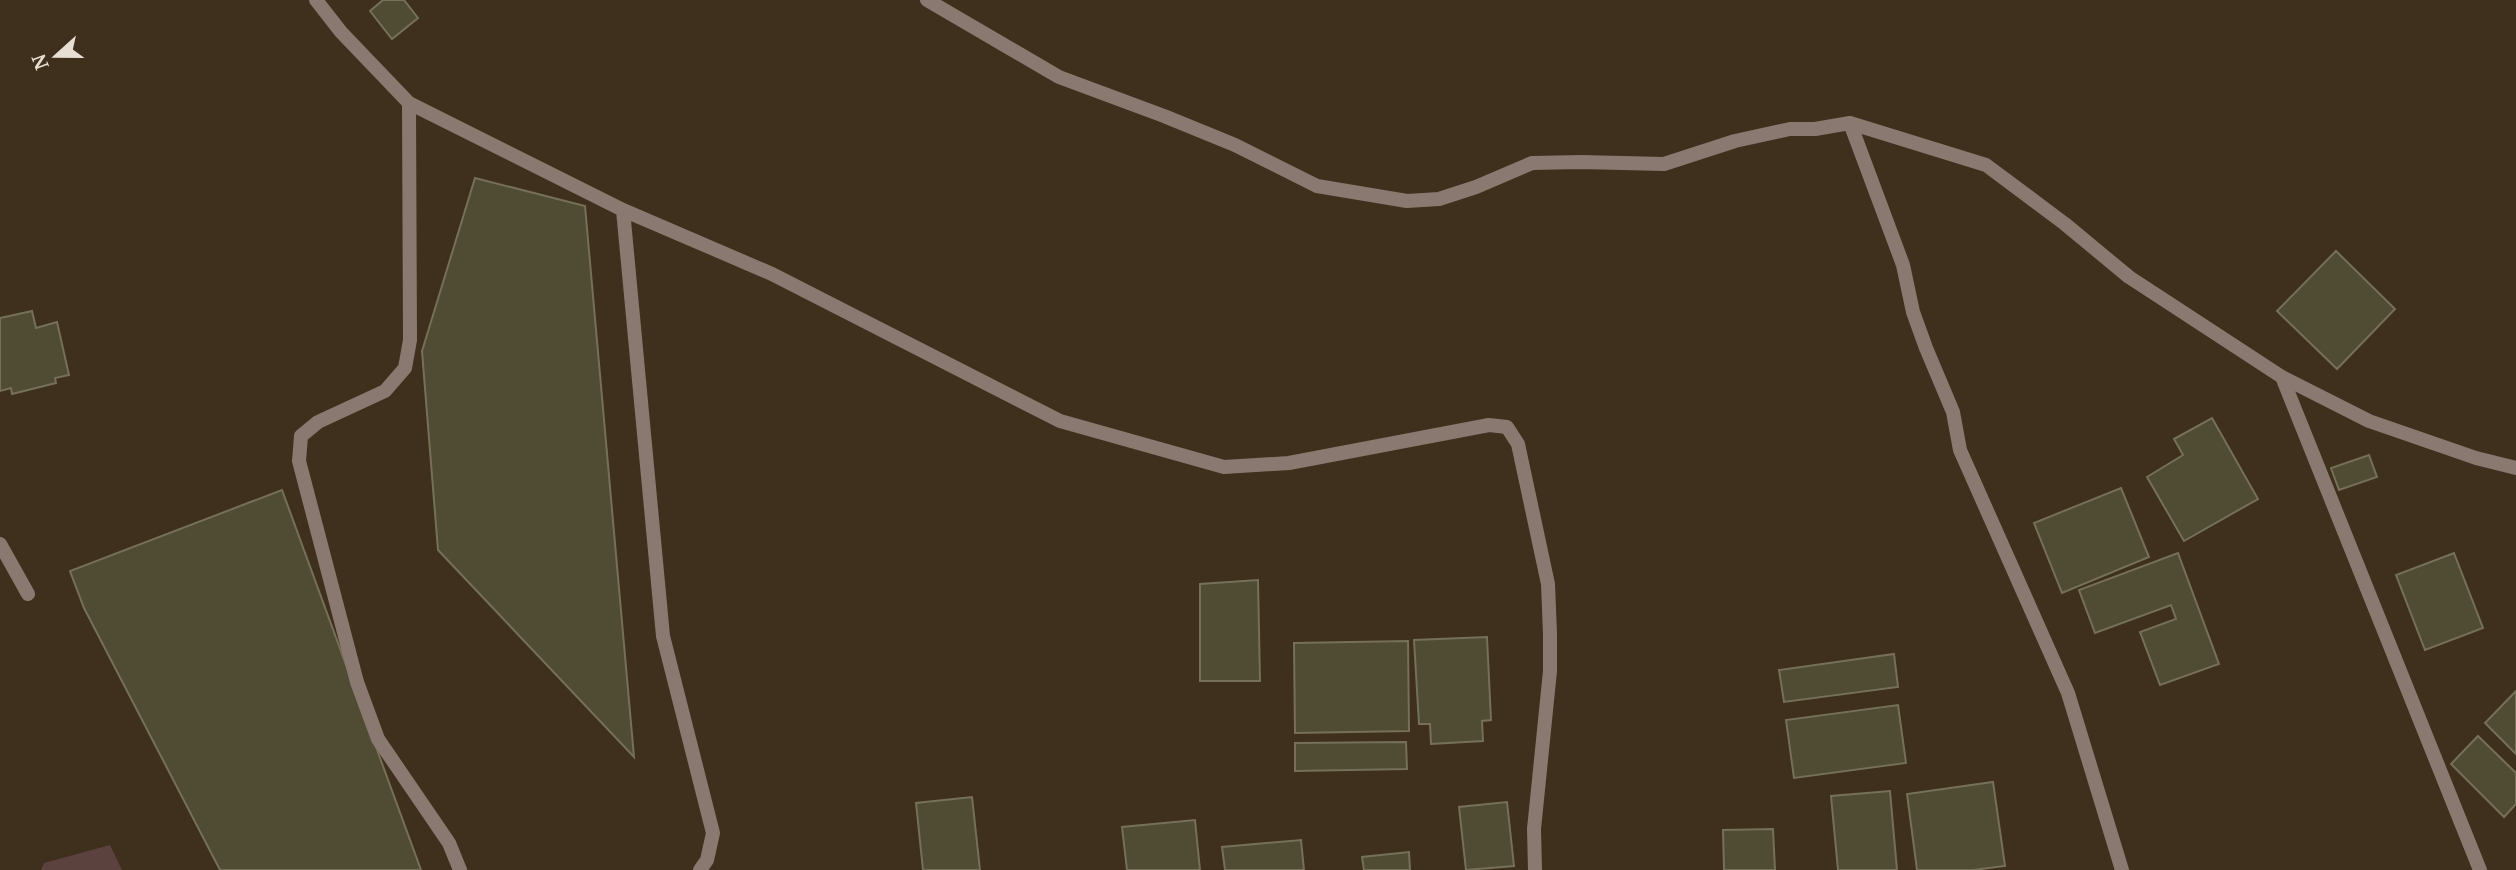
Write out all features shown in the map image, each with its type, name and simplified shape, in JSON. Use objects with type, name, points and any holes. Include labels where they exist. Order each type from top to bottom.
[{"type":"street","points":[[316,0],[341,32],[409,103],[623,209],[772,274],[1059,421],[1224,467],[1289,463],[1489,425],[1507,427],[1518,444],[1548,584],[1550,671],[1534,829],[1535,870]]},
{"type":"street","points":[[927,0],[1059,77],[1235,145],[1317,186],[1407,201],[1439,199],[1476,187],[1532,163],[1664,164],[1735,141],[1790,129],[1815,129],[1850,123],[1986,165],[2065,224],[2129,277],[2282,377],[2370,421],[2476,458],[2516,468]]},
{"type":"street","points":[[409,103],[410,340],[405,368],[384,391],[318,422],[301,436],[299,461],[357,682],[378,739],[449,843],[460,870]]},
{"type":"street","points":[[1850,123],[1903,265],[1913,312],[1953,412],[1959,450],[2068,693],[2122,870]]},
{"type":"street","points":[[623,209],[663,636],[713,833],[707,860],[700,870]]},
{"type":"street","points":[[2282,377],[2480,870]]},
{"type":"street","points":[[0,544],[27,594]]},
{"type":"shaded area","points":[[110,845],[122,870],[41,870],[44,863]]},
{"type":"building","points":[[383,0],[404,0],[418,18],[392,39],[370,11]]},
{"type":"building","points":[[475,178],[585,206],[634,757],[438,550],[422,351]]},
{"type":"building","points":[[2336,251],[2395,309],[2337,369],[2277,311]]},
{"type":"building","points":[[32,311],[36,328],[57,322],[69,375],[55,378],[56,383],[12,394],[11,388],[0,391],[0,318]]},
{"type":"building","points":[[2212,418],[2258,499],[2184,541],[2147,477],[2183,455],[2174,439]]},
{"type":"building","points":[[2369,455],[2377,477],[2339,490],[2331,468]]},
{"type":"building","points":[[2121,488],[2149,557],[2062,593],[2034,523]]},
{"type":"building","points":[[282,490],[421,870],[220,870],[84,608],[70,571]]},
{"type":"building","points":[[2178,553],[2219,664],[2160,685],[2140,632],[2176,619],[2171,605],[2095,633],[2079,590]]},
{"type":"building","points":[[2454,553],[2483,628],[2425,650],[2396,575]]},
{"type":"building","points":[[1258,580],[1260,681],[1200,681],[1200,584]]},
{"type":"building","points":[[1487,637],[1491,720],[1482,721],[1483,741],[1431,744],[1430,724],[1419,724],[1414,640]]},
{"type":"building","points":[[1408,641],[1409,731],[1295,733],[1294,643]]},
{"type":"building","points":[[1894,654],[1898,687],[1784,702],[1779,670]]},
{"type":"building","points":[[2516,691],[2516,754],[2485,723]]},
{"type":"building","points":[[1898,705],[1906,763],[1794,778],[1786,720]]},
{"type":"building","points":[[2478,736],[2516,773],[2516,804],[2504,817],[2451,764]]},
{"type":"building","points":[[1406,742],[1407,769],[1295,771],[1295,743]]},
{"type":"building","points":[[1993,782],[2005,866],[1973,870],[1917,870],[1907,794]]},
{"type":"building","points":[[1890,791],[1897,870],[1838,870],[1831,796]]},
{"type":"building","points":[[972,797],[980,870],[923,870],[916,803]]},
{"type":"building","points":[[1507,802],[1514,866],[1466,870],[1459,807]]},
{"type":"building","points":[[1195,820],[1200,870],[1127,870],[1122,827]]},
{"type":"building","points":[[1773,829],[1775,870],[1724,870],[1723,830]]},
{"type":"building","points":[[1301,840],[1304,870],[1225,870],[1222,847]]},
{"type":"building","points":[[1409,852],[1410,870],[1364,870],[1362,857]]}]
